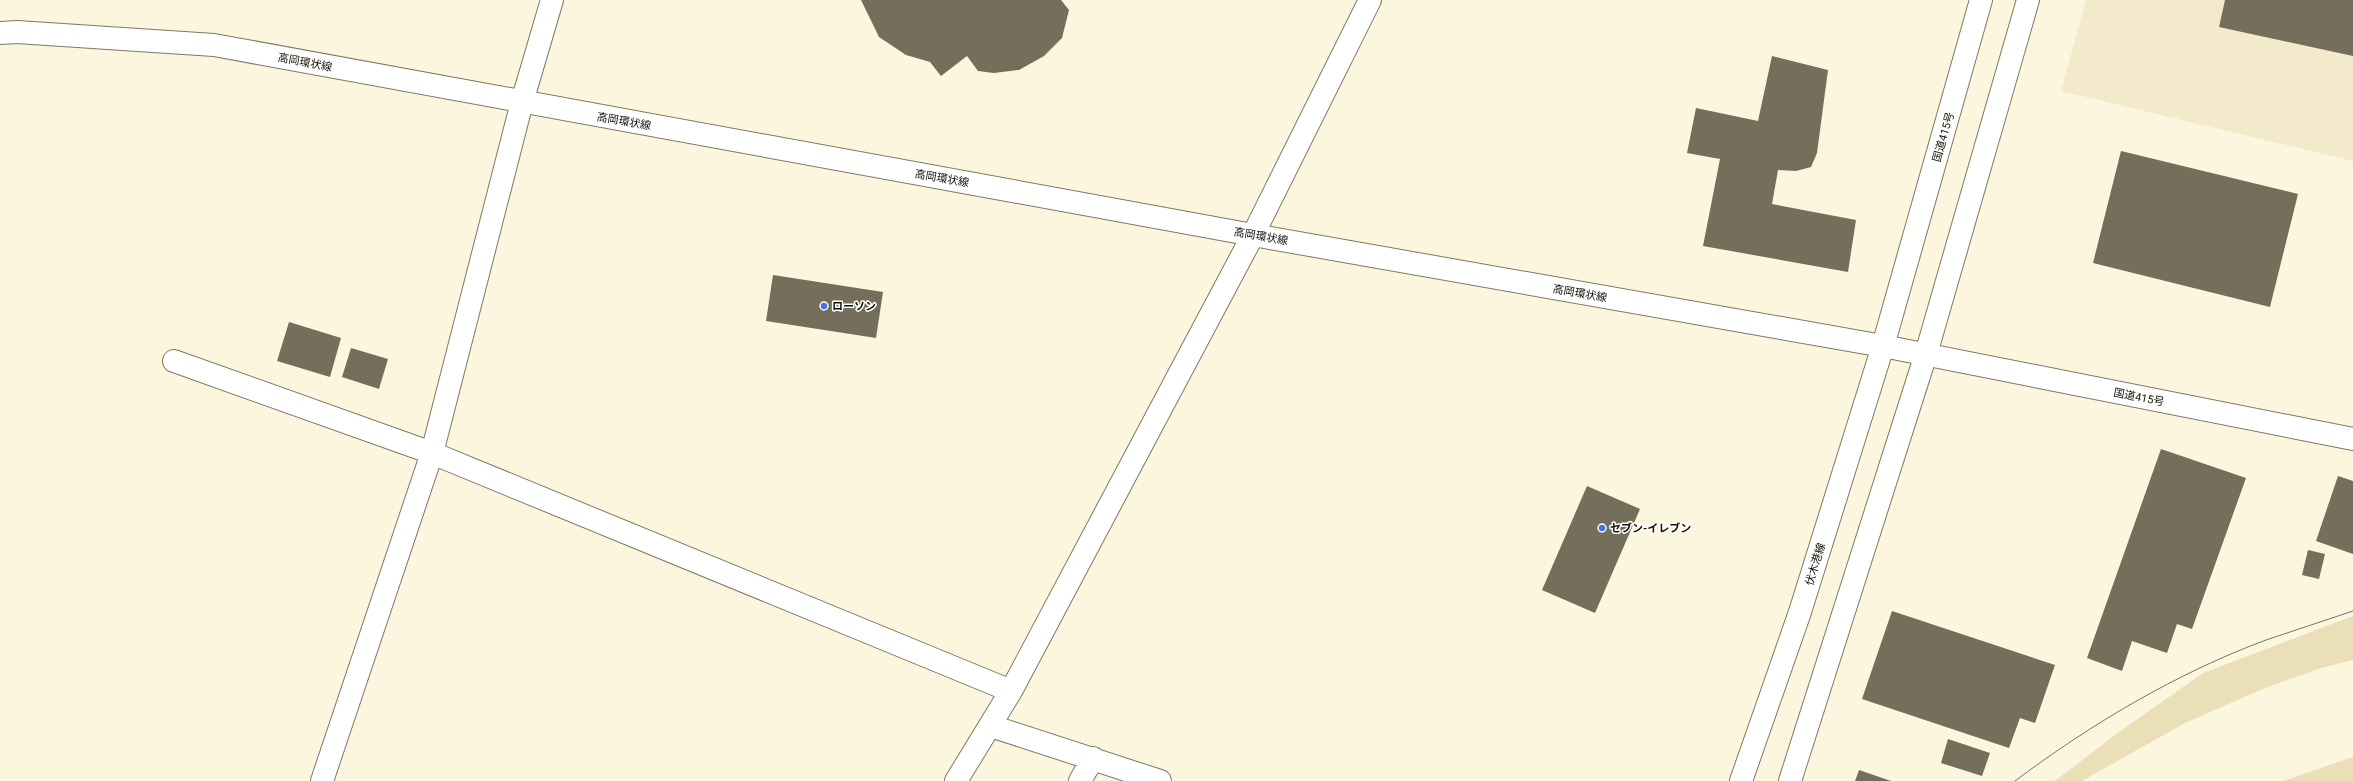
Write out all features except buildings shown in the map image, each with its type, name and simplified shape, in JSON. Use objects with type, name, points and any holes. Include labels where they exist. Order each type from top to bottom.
[{"type":"main road","points":[[322,781],[432,453],[522,102],[552,0]]},
{"type":"main road","points":[[956,781],[1011,691],[1253,235],[1370,0]]},
{"type":"main road","name":"国道415号","points":[[1981,0],[1882,346],[2353,439]]},
{"type":"main road","points":[[1790,781],[1926,354],[2028,0]]},
{"type":"main road","name":"高岡環状線","points":[[0,33],[18,32],[214,45],[1253,235],[1882,346]]},
{"type":"main road","name":"伏木港線","points":[[1741,781],[1800,612],[1882,346]]},
{"type":"main road","points":[[174,361],[432,453],[1011,691]]},
{"type":"main road","points":[[991,726],[1160,781]]},
{"type":"main road","points":[[1080,781],[1093,758]]},
{"type":"shaded area","points":[[2086,0],[2353,0],[2353,161],[2061,91]]},
{"type":"shaded area","points":[[2353,616],[2353,660],[2321,668],[2265,688],[2185,723],[2082,781],[2055,781],[2115,735],[2203,673]]},
{"type":"shaded area","points":[[2353,757],[2353,781],[2283,781]]},
{"type":"tram line","points":[[2015,781],[2104,720],[2168,684],[2233,653],[2266,640],[2353,611]]},
{"type":"place","name":"ローソン","points":[[824,306]]},
{"type":"place","name":"セブン-イレブン","points":[[1602,528]]}]
